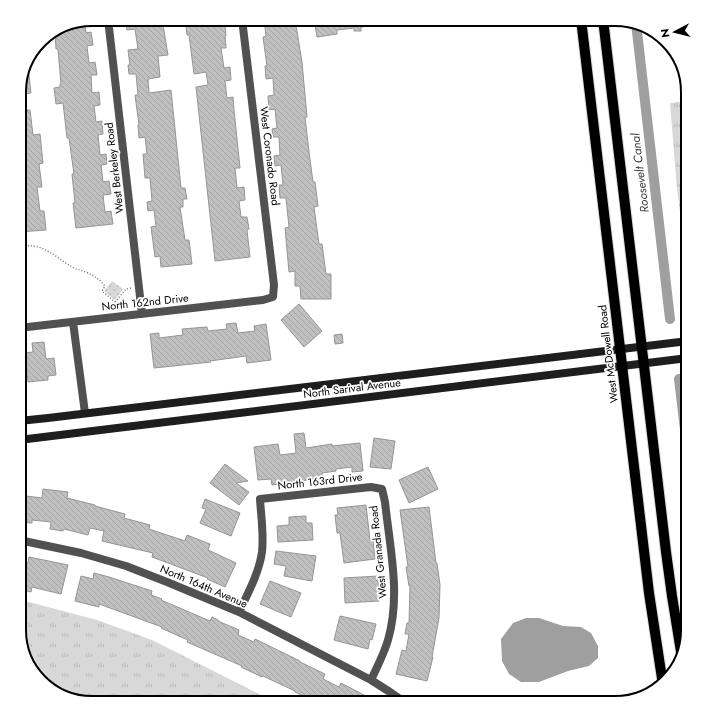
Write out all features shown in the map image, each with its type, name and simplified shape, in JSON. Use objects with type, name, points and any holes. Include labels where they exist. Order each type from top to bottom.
[{"type":"main road","name":"West McDowell Road","points":[[583,26],[649,593],[662,677]]},
{"type":"main road","points":[[604,26],[666,552],[680,644]]},
{"type":"main road","name":"North Sarival Avenue","points":[[26,420],[681,342]]},
{"type":"main road","name":"North Sarival Avenue","points":[[26,439],[681,359]]},
{"type":"street","name":"West Berkeley Road","points":[[109,26],[142,314]]},
{"type":"street","name":"West Coronado Road","points":[[243,26],[274,285],[273,297]]},
{"type":"street","name":"North 162nd Drive","points":[[26,327],[263,300],[273,297]]},
{"type":"street","points":[[73,322],[85,413]]},
{"type":"street","name":"North 163rd Drive","points":[[240,612],[260,565],[263,535],[260,499],[371,487],[382,489]]},
{"type":"street","name":"West Granada Road","points":[[370,680],[387,642],[394,612],[394,582],[385,502],[382,489]]},
{"type":"street","name":"North 164th Avenue","points":[[26,541],[81,553],[126,566],[167,582],[240,612],[370,680]]},
{"type":"street","points":[[370,680],[396,696]]},
{"type":"path","points":[[26,246],[41,248],[53,253],[76,269],[93,275],[106,286],[102,290],[115,302],[116,317]]},
{"type":"path","points":[[115,302],[126,289],[139,287]]},
{"type":"green space","points":[[681,102],[681,220],[677,189],[670,103]]},
{"type":"green space","points":[[112,281],[123,289],[115,300],[104,291]]},
{"type":"green space","points":[[26,602],[97,620],[152,640],[263,696],[92,696],[70,693],[42,674],[31,656],[27,643]]},
{"type":"shaded area","points":[[526,618],[539,618],[563,626],[581,627],[591,633],[598,646],[598,658],[589,666],[568,671],[539,682],[521,682],[509,674],[502,661],[501,639],[513,623]]},
{"type":"building","points":[[126,26],[163,26],[168,55],[158,56],[160,77],[148,79],[149,93],[171,90],[181,188],[185,188],[187,199],[183,199],[183,207],[180,207],[185,240],[189,240],[192,264],[161,267],[160,256],[155,257],[151,227],[156,226],[154,210],[148,211],[147,202],[152,201],[150,178],[145,178],[143,154],[147,154],[145,137],[139,138],[139,125],[135,95],[138,95],[136,74],[129,74],[128,65],[130,65],[128,50],[138,49],[135,29],[127,30]]},
{"type":"building","points":[[186,26],[225,26],[226,48],[221,48],[224,68],[230,67],[231,80],[225,81],[227,98],[233,97],[240,168],[235,168],[237,188],[244,187],[245,200],[239,201],[241,217],[247,217],[250,257],[215,261],[196,87],[208,85],[206,72],[194,74],[189,35],[187,35]]},
{"type":"building","points":[[265,26],[296,26],[302,62],[307,117],[305,117],[309,152],[318,206],[314,207],[319,244],[322,244],[326,274],[331,274],[331,299],[301,299],[300,286],[295,286],[295,271],[289,272],[285,228],[289,227],[286,198],[280,198],[279,185],[283,185],[281,165],[275,166],[274,156],[280,155],[279,137],[273,137],[272,129],[277,128],[275,109],[269,110],[268,96],[274,95],[273,78],[266,79],[265,66],[267,66],[263,37],[266,36]]},
{"type":"building","points":[[315,26],[370,26],[361,27],[361,31],[354,31],[354,28],[337,30],[337,34],[317,37]]},
{"type":"building","points":[[85,27],[86,33],[91,32],[93,45],[87,46],[89,63],[95,62],[97,75],[91,75],[92,93],[99,92],[100,105],[94,106],[96,122],[102,121],[103,134],[98,135],[100,155],[106,154],[107,164],[101,165],[103,182],[109,181],[111,194],[103,195],[105,212],[111,211],[113,224],[76,228],[73,203],[75,203],[72,174],[74,174],[69,138],[67,138],[63,103],[56,104],[54,88],[60,87],[61,84],[58,49],[56,49],[55,37],[66,31]]},
{"type":"building","points":[[29,73],[31,93],[26,94]]},
{"type":"building","points":[[26,110],[30,110],[33,135],[40,134],[43,163],[39,164],[42,187],[37,187],[40,211],[44,211],[46,230],[26,231]]},
{"type":"building","points":[[299,304],[322,331],[304,347],[281,320]]},
{"type":"building","points":[[236,323],[238,333],[255,331],[254,326],[266,324],[271,360],[247,363],[246,356],[210,361],[211,362],[154,368],[150,334],[159,333],[159,338],[183,335],[182,329],[207,327],[208,331],[227,329],[226,324]]},
{"type":"building","points":[[342,334],[343,343],[335,344],[334,335]]},
{"type":"building","points":[[44,342],[46,359],[54,358],[56,375],[48,376],[48,380],[28,382],[26,353],[33,352],[32,343]]},
{"type":"building","points":[[304,433],[306,448],[332,444],[332,446],[360,443],[363,471],[352,472],[352,467],[336,469],[336,471],[322,473],[322,478],[272,485],[271,479],[258,480],[254,447],[278,444],[280,455],[296,453],[294,434]]},
{"type":"building","points":[[374,438],[395,441],[391,469],[370,467]]},
{"type":"building","points":[[225,464],[248,481],[236,483],[249,492],[239,505],[210,483]]},
{"type":"building","points":[[428,467],[438,489],[409,503],[399,480]]},
{"type":"building","points":[[43,489],[68,492],[67,498],[125,514],[124,518],[150,525],[149,529],[185,541],[187,535],[210,544],[208,550],[236,563],[225,587],[207,579],[208,578],[152,557],[153,553],[102,541],[104,531],[90,528],[88,535],[64,529],[63,531],[50,529],[51,522],[32,520],[32,523],[26,523],[26,496],[42,498]]},
{"type":"building","points":[[205,499],[240,513],[231,536],[200,523],[206,509],[202,508]]},
{"type":"building","points":[[366,505],[370,540],[373,540],[375,559],[344,563],[340,533],[337,533],[335,515],[338,515],[337,508]]},
{"type":"building","points":[[429,507],[440,585],[439,618],[433,657],[427,681],[396,674],[402,650],[406,651],[409,634],[405,634],[407,623],[409,623],[410,586],[406,567],[408,567],[400,510]]},
{"type":"building","points":[[306,516],[306,523],[312,523],[313,540],[278,542],[277,526],[289,525],[289,517]]},
{"type":"building","points":[[276,551],[316,556],[312,581],[284,576],[286,566],[274,564]]},
{"type":"building","points":[[29,557],[68,565],[61,594],[32,587],[31,592],[26,591],[26,563],[28,563]]},
{"type":"building","points":[[94,573],[152,591],[151,595],[162,599],[161,600],[210,621],[212,617],[239,630],[238,635],[254,642],[255,639],[325,674],[323,679],[339,687],[341,683],[366,696],[303,696],[241,667],[242,666],[187,642],[188,640],[161,628],[162,627],[99,604],[99,607],[75,601],[81,576],[93,579]]},
{"type":"building","points":[[378,576],[379,601],[345,603],[344,578]]},
{"type":"building","points":[[270,581],[301,593],[291,617],[260,604]]},
{"type":"building","points":[[340,616],[376,624],[368,649],[334,640]]},
{"type":"waterway","name":"Roosevelt Canal","points":[[637,30],[670,319]]},
{"type":"waterway","name":"Roosevelt Canal","points":[[679,379],[681,396]]}]
